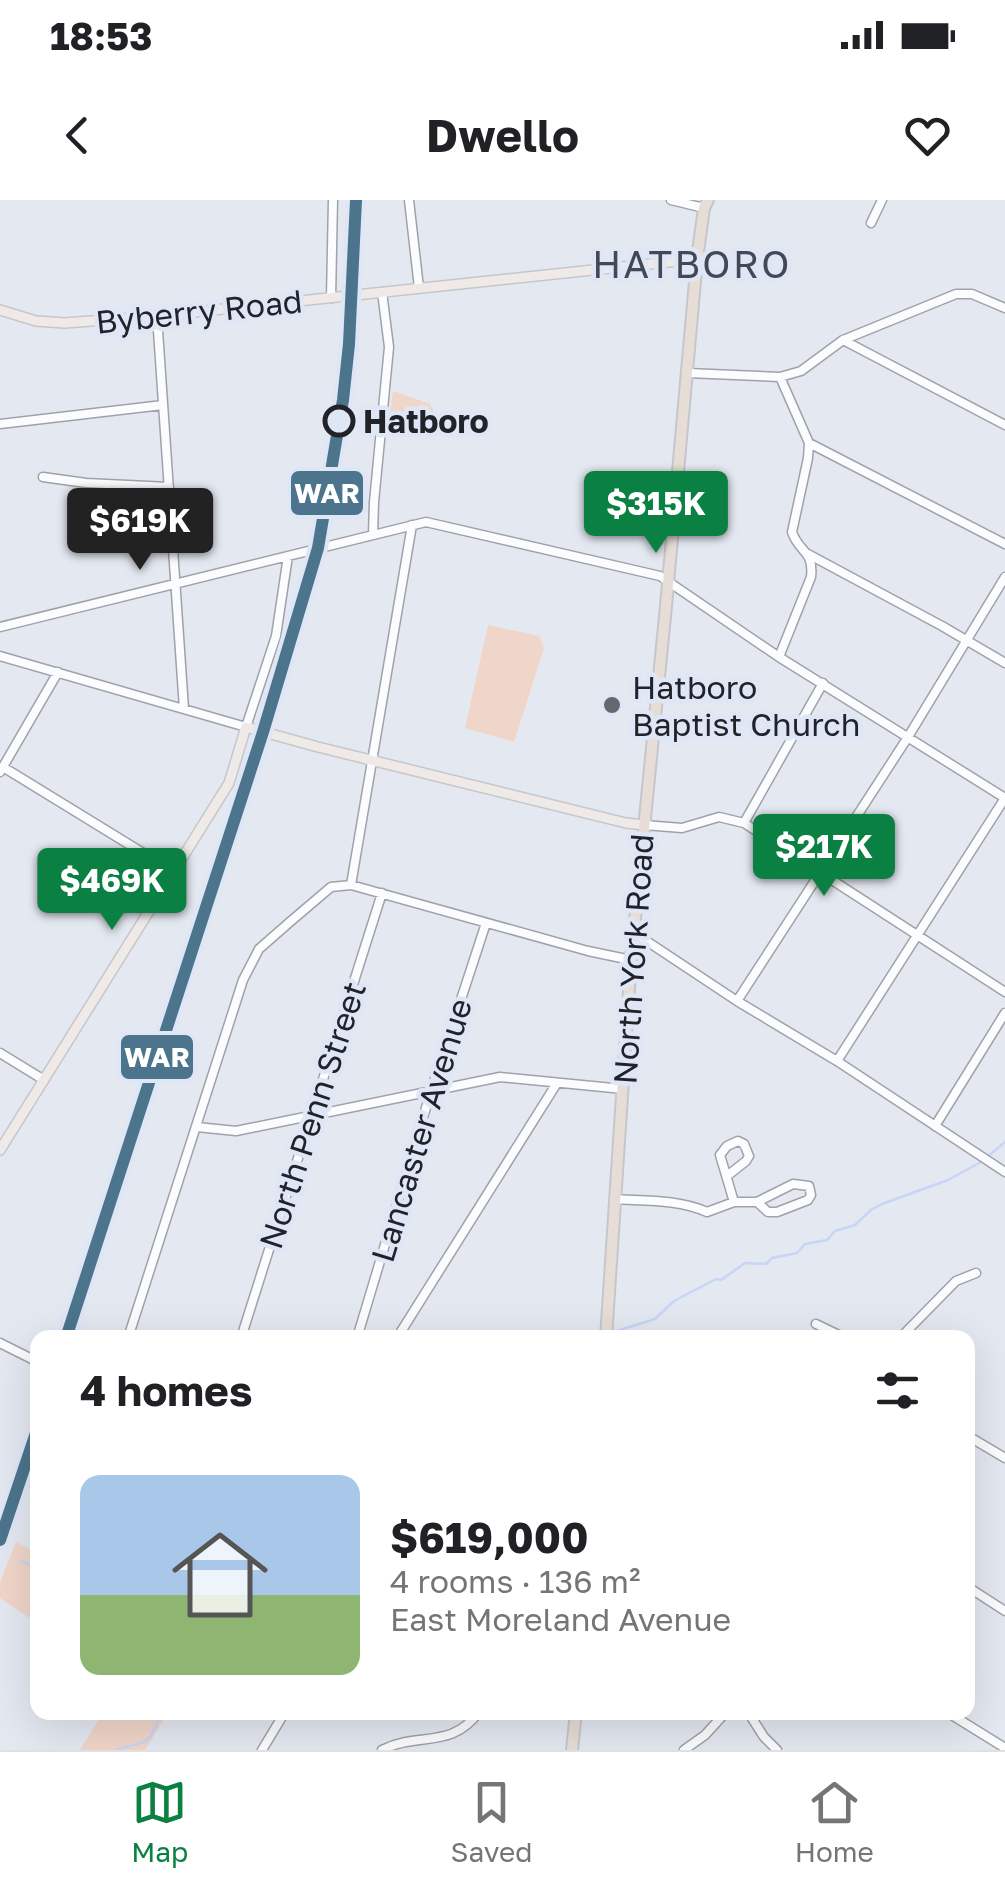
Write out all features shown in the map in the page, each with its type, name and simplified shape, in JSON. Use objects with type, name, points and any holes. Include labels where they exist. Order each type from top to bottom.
[{"type":"highway","name":"North York Road","points":[[606,1330],[631,960],[697,259],[706,204]]},
{"type":"highway","points":[[572,1750],[575,1720]]},
{"type":"main road","name":"Byberry Road","points":[[0,310],[53,324],[697,259]]},
{"type":"main road","points":[[0,1150],[228,783],[246,727],[626,823],[644,824]]},
{"type":"street","points":[[331,298],[333,200]]},
{"type":"street","points":[[409,200],[420,288]]},
{"type":"street","points":[[672,200],[706,204]]},
{"type":"street","points":[[871,223],[882,200]]},
{"type":"street","points":[[373,535],[389,346],[382,292]]},
{"type":"street","points":[[688,373],[780,377],[801,371],[843,340],[956,294],[972,294],[1005,308]]},
{"type":"street","points":[[157,316],[184,709]]},
{"type":"street","points":[[843,340],[1005,426]]},
{"type":"street","points":[[780,377],[809,443],[792,532],[794,541],[808,554],[1005,664]]},
{"type":"street","points":[[0,424],[163,405]]},
{"type":"street","points":[[809,443],[1005,544]]},
{"type":"street","points":[[43,478],[168,487]]},
{"type":"street","points":[[0,626],[426,522],[660,576],[779,657],[1005,798],[837,1062]]},
{"type":"street","points":[[351,885],[412,525]]},
{"type":"street","points":[[779,657],[811,577],[808,554]]},
{"type":"street","points":[[0,656],[246,727],[276,636],[288,556]]},
{"type":"street","points":[[737,1001],[1005,577]]},
{"type":"street","points":[[58,672],[2,769],[174,872]]},
{"type":"street","points":[[744,824],[824,683]]},
{"type":"street","points":[[644,824],[688,827],[719,817],[744,824],[1005,992]]},
{"type":"street","points":[[131,1330],[243,980],[259,949],[330,887],[351,885],[631,960]]},
{"type":"street","name":"North Penn Street","points":[[244,1330],[382,893]]},
{"type":"street","name":"Lancaster Avenue","points":[[360,1330],[431,1091],[486,924]]},
{"type":"street","points":[[634,932],[1005,1172]]},
{"type":"street","points":[[935,1126],[1005,1013]]},
{"type":"street","points":[[0,1053],[44,1080]]},
{"type":"street","points":[[197,1127],[236,1131],[500,1077],[623,1089]]},
{"type":"street","points":[[402,1330],[557,1083]]},
{"type":"street","points":[[727,1176],[749,1156],[744,1144],[738,1141],[720,1155],[734,1202]]},
{"type":"street","points":[[614,1199],[678,1203],[707,1212],[734,1202],[758,1202],[793,1184],[803,1184],[810,1190],[808,1200],[777,1212],[768,1212],[758,1202]]},
{"type":"street","points":[[908,1330],[956,1280],[976,1273]]},
{"type":"street","points":[[816,1324],[828,1330]]},
{"type":"street","points":[[0,1342],[30,1358]]},
{"type":"street","points":[[975,1440],[1005,1458]]},
{"type":"street","points":[[975,1592],[1005,1611]]},
{"type":"street","points":[[262,1750],[281,1720]]},
{"type":"street","points":[[382,1750],[401,1742],[447,1738],[473,1720]]},
{"type":"street","points":[[684,1750],[719,1720]]},
{"type":"street","points":[[753,1720],[776,1750]]},
{"type":"street","points":[[961,1720],[1005,1748]]},
{"type":"street","points":[[446,1750],[447,1738]]},
{"type":"shaded area","points":[[393,391],[430,404],[434,412],[409,428],[388,431]]},
{"type":"shaded area","points":[[488,625],[539,636],[544,648],[514,742],[465,728]]},
{"type":"shaded area","points":[[16,1542],[30,1549],[30,1618],[0,1598],[0,1582]]},
{"type":"shaded area","points":[[98,1720],[164,1720],[145,1750],[80,1750]]},
{"type":"waterway","points":[[987,1157],[1005,1142]]},
{"type":"waterway","points":[[620,1330],[655,1319],[674,1301],[721,1280],[745,1263],[766,1264],[772,1258],[797,1253],[805,1244],[827,1240],[835,1231],[855,1225],[882,1204],[948,1180],[981,1162]]},
{"type":"waterway","points":[[20,1561],[30,1565]]},
{"type":"waterway","points":[[116,1750],[145,1741],[158,1720]]},
{"type":"railway","points":[[329,474],[344,335],[350,200]]},
{"type":"transit line","name":"WAR","points":[[69,1330],[263,732],[318,548],[343,400],[356,200]]},
{"type":"transit line","name":"WAR","points":[[0,1540],[30,1451]]},
{"type":"place","name":"Hatboro","points":[[339,421]]},
{"type":"place","name":"Hatboro Baptist Church","points":[[612,705]]},
{"type":"district","name":"HATBORO","points":[[692,263]]}]
